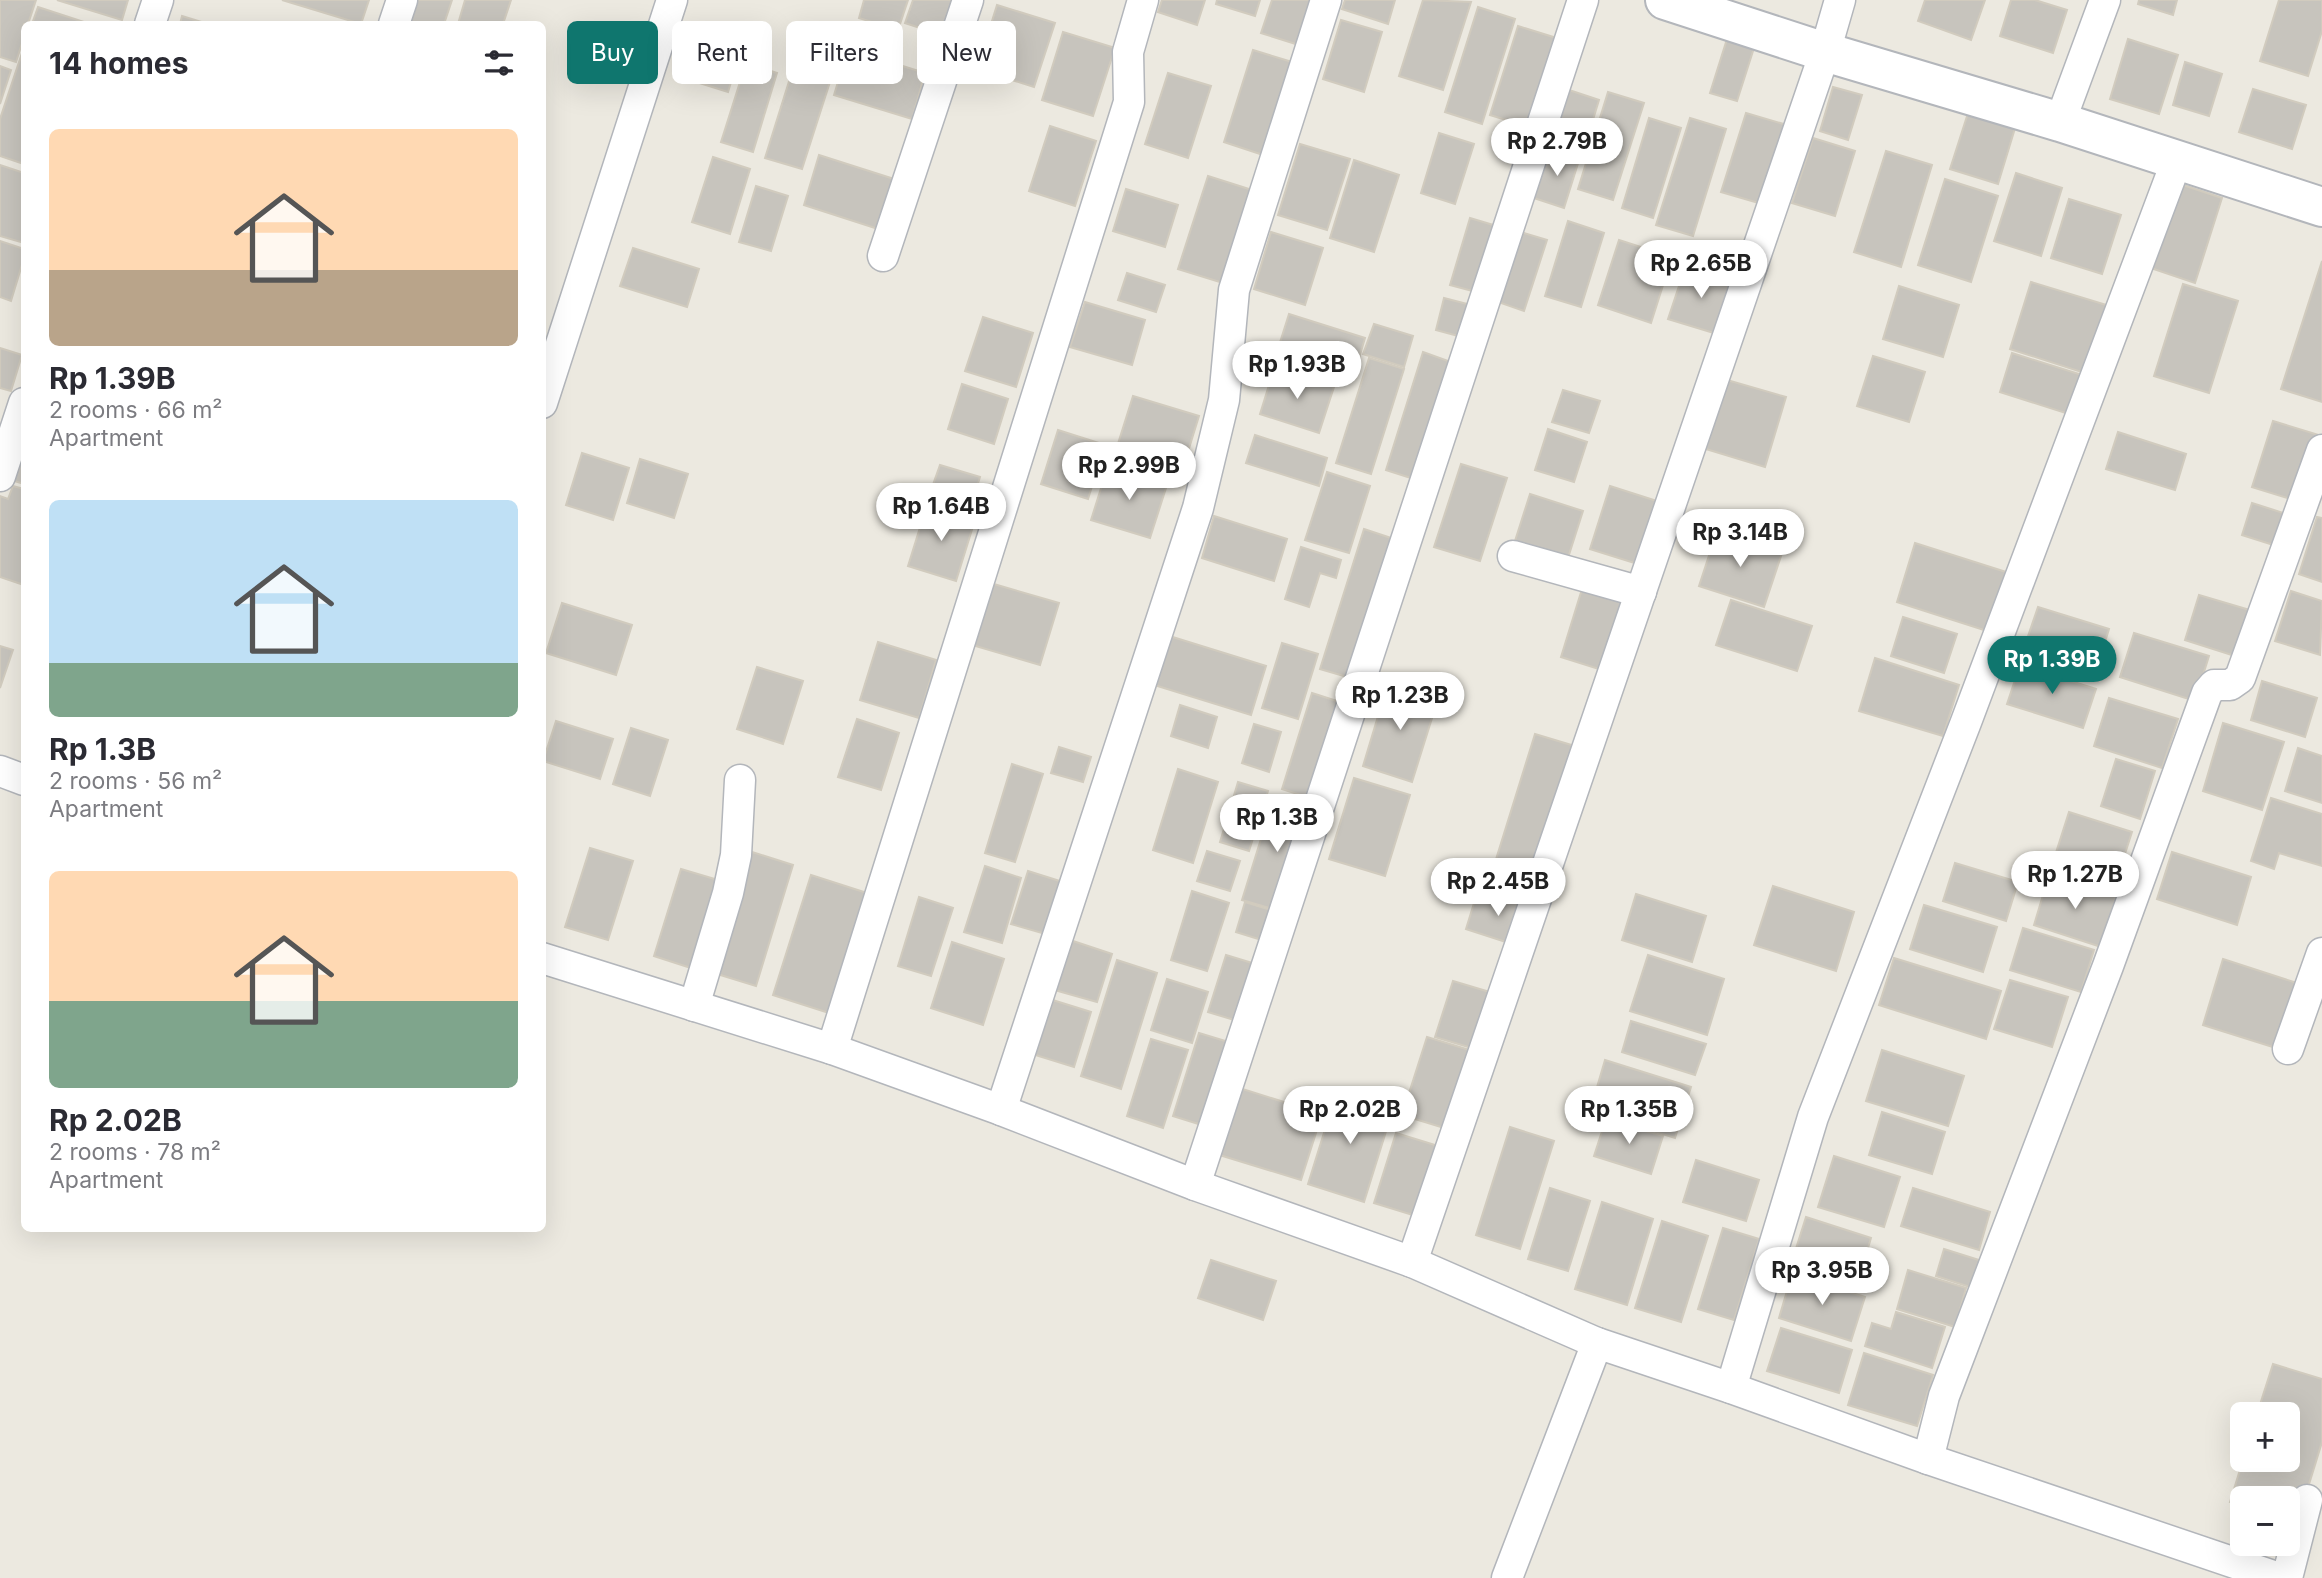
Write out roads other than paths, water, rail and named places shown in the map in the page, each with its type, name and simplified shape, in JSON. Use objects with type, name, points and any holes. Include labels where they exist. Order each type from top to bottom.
[{"type":"street","points":[[151,21],[159,0]]},
{"type":"street","points":[[395,21],[402,0]]},
{"type":"street","points":[[546,391],[672,0]]},
{"type":"street","points":[[883,256],[968,0]]},
{"type":"street","points":[[832,1049],[1129,102],[1128,52],[1143,0]]},
{"type":"street","points":[[1001,1110],[1198,508],[1224,400],[1234,290],[1326,0]]},
{"type":"street","points":[[1195,1185],[1583,0]]},
{"type":"street","points":[[1665,0],[1825,52],[2060,122],[2322,207]]},
{"type":"street","points":[[1412,1262],[1825,52],[1840,0]]},
{"type":"street","points":[[2060,122],[2105,0]]},
{"type":"street","points":[[1731,1388],[1813,1116],[1966,722],[2177,160]]},
{"type":"street","points":[[0,477],[21,412]]},
{"type":"street","points":[[1928,1459],[1944,1396],[2108,966],[2207,693],[2214,685],[2230,685],[2240,678],[2322,450]]},
{"type":"street","points":[[1513,556],[1641,592]]},
{"type":"street","points":[[0,771],[21,779]]},
{"type":"street","points":[[694,1006],[728,893],[736,855],[740,780]]},
{"type":"street","points":[[2288,1049],[2322,953]]},
{"type":"street","points":[[546,959],[832,1049],[1001,1110],[1195,1185],[1412,1262],[1597,1342],[1928,1459],[2279,1578]]},
{"type":"street","points":[[1507,1578],[1597,1342]]},
{"type":"street","points":[[2287,1578],[2307,1500]]}]
